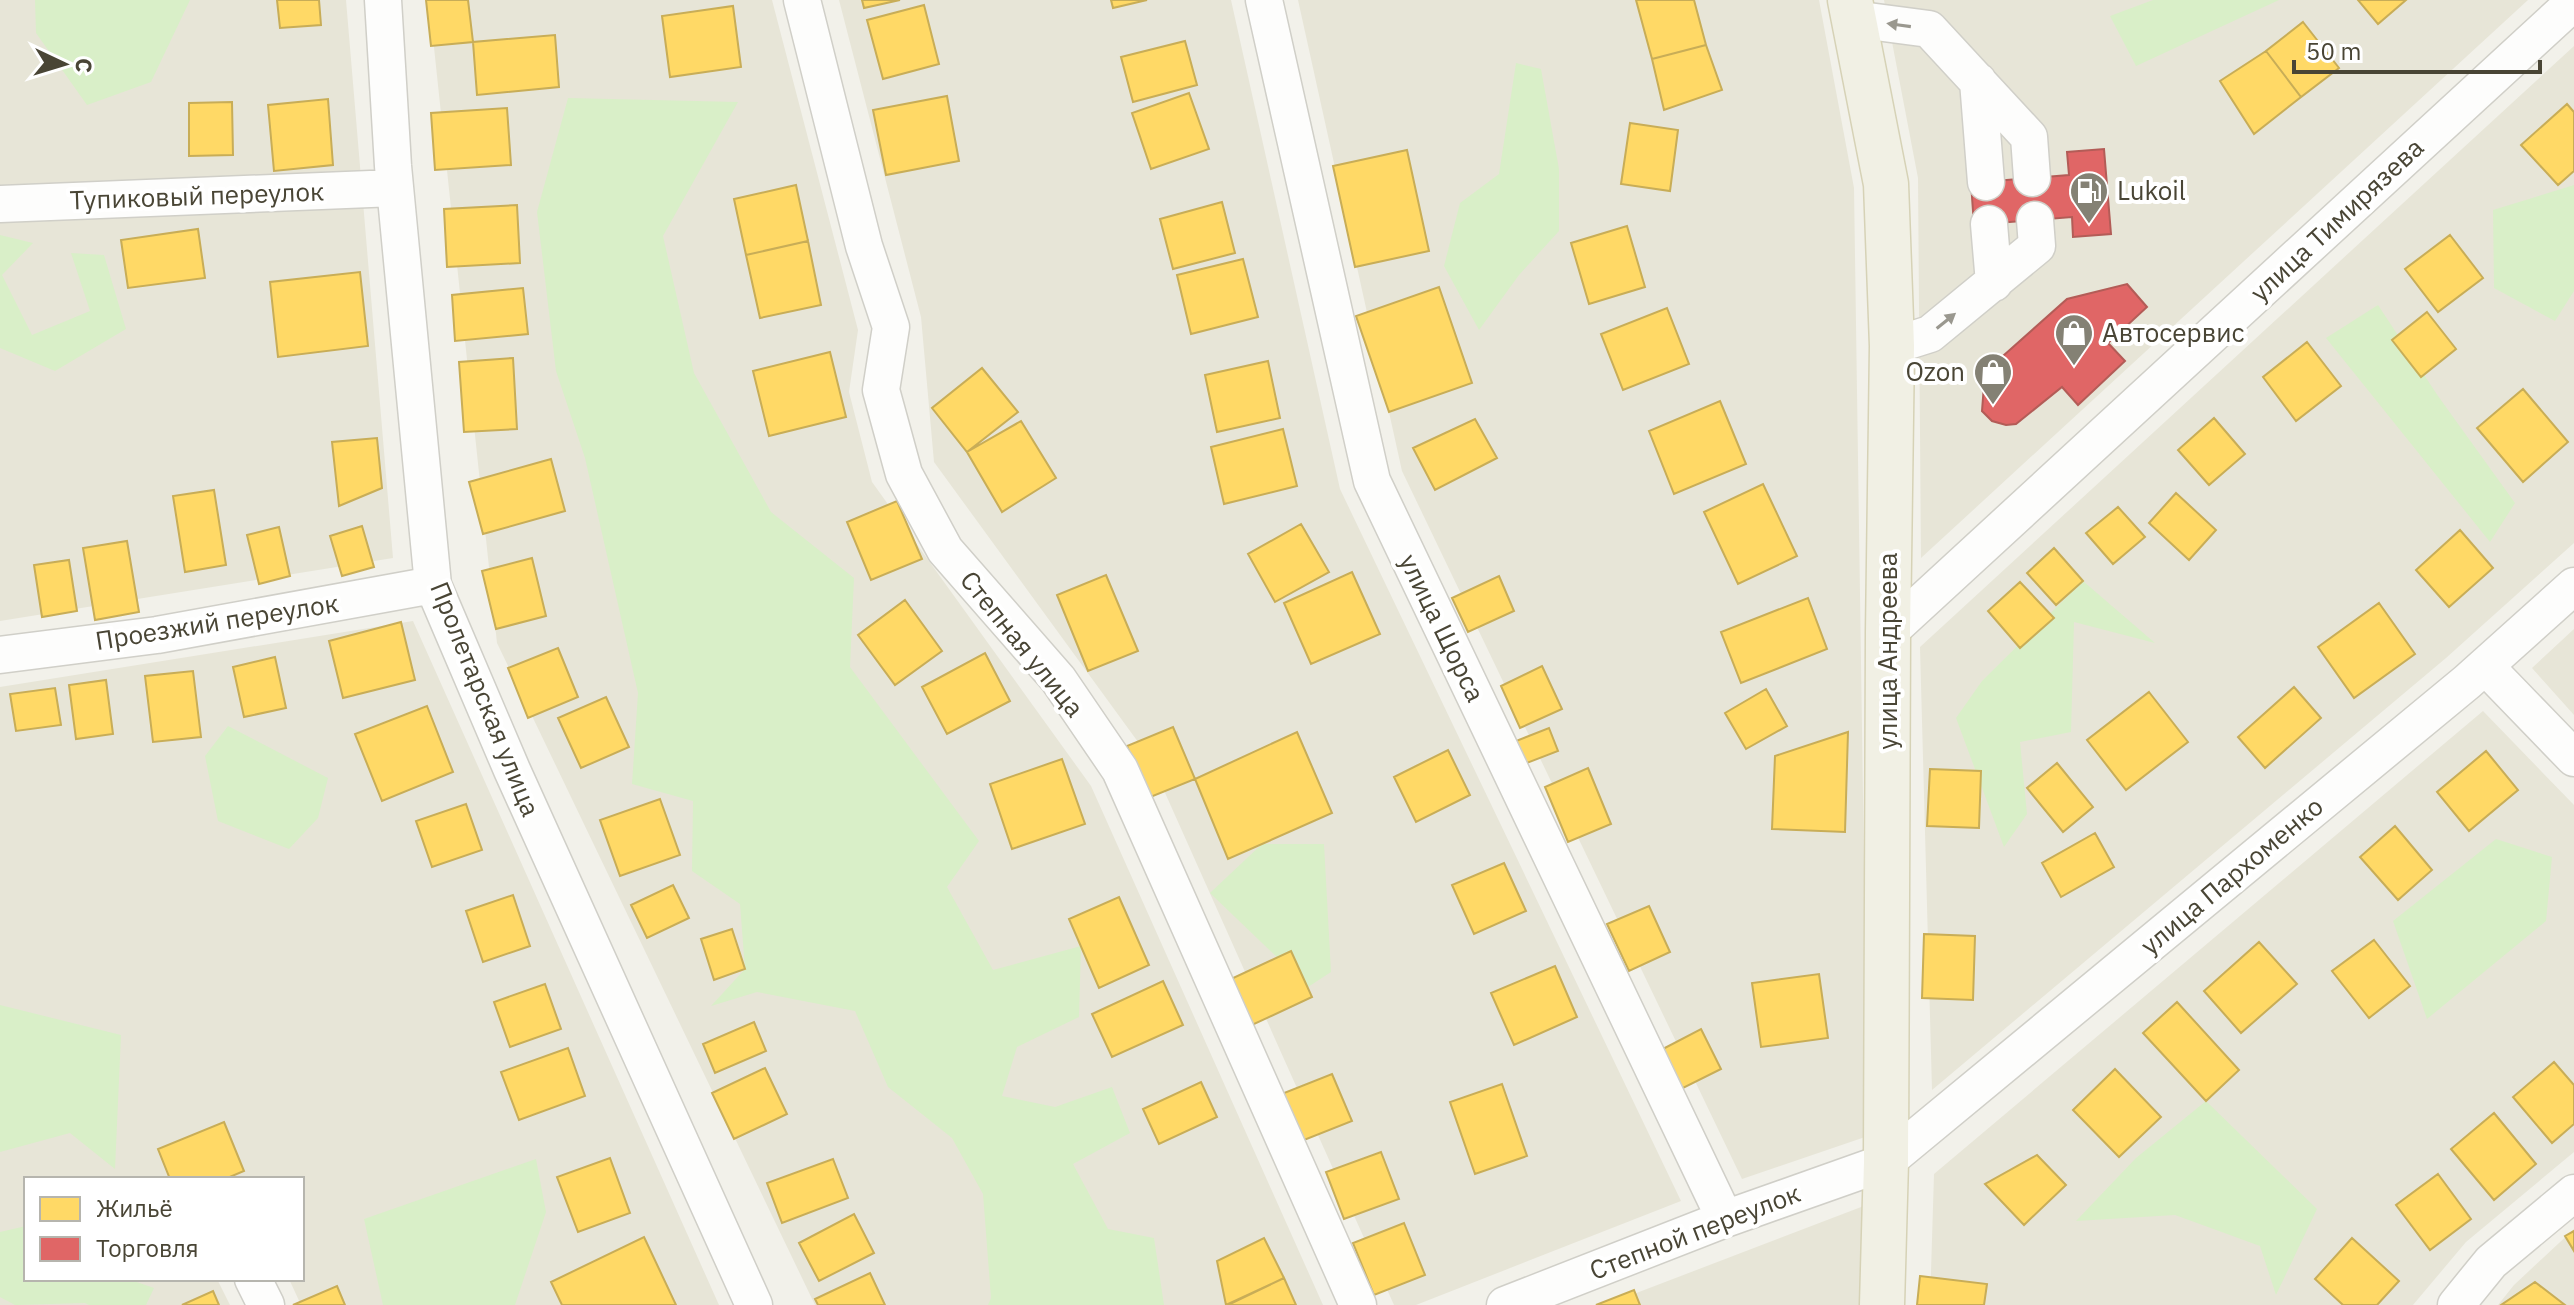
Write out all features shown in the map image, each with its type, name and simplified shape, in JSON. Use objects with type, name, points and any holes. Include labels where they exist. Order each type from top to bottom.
[{"type":"main road","name":"улица Андреева","points":[[1852,9],[1886,184],[1892,346],[1886,1162],[1882,1305]]},
{"type":"street","name":"Пролетарская улица","points":[[383,0],[395,188],[433,585],[512,770],[754,1305]]},
{"type":"street","name":"Степная улица","points":[[802,0],[864,246],[891,327],[881,390],[904,474],[945,550],[1058,679],[1120,770],[1358,1305]]},
{"type":"street","name":"улица Щорса","points":[[1264,0],[1372,481],[1725,1219]]},
{"type":"street","name":"улица Тимирязева","points":[[1888,633],[2574,2]]},
{"type":"street","points":[[1852,9],[1929,29],[2029,137],[2032,178]]},
{"type":"street","points":[[1978,81],[1986,182]]},
{"type":"street","name":"Тупиковый переулок","points":[[0,204],[395,188]]},
{"type":"street","points":[[1892,346],[1930,334],[2037,246],[2035,220]]},
{"type":"street","points":[[1989,224],[1994,283]]},
{"type":"street","name":"Проезжий переулок","points":[[0,655],[157,635],[433,585]]},
{"type":"street","name":"улица Пархоменко","points":[[1886,1162],[2485,666],[2574,586]]},
{"type":"street","points":[[2485,666],[2574,758]]},
{"type":"street","name":"Степной переулок","points":[[1505,1305],[1725,1219],[1886,1162]]},
{"type":"street","points":[[2456,1305],[2491,1262],[2574,1193]]},
{"type":"street","points":[[254,1281],[266,1305]]},
{"type":"shaded area","points":[[0,0],[346,0],[393,558],[0,621]]},
{"type":"shaded area","points":[[429,0],[772,0],[858,330],[849,392],[872,482],[1091,786],[1323,1305],[815,1305],[497,643]]},
{"type":"shaded area","points":[[839,0],[1231,0],[1340,489],[1681,1201],[1416,1305],[1394,1305],[1149,757],[934,462],[921,317]]},
{"type":"shaded area","points":[[1298,0],[1819,0],[1854,188],[1868,1136],[1742,1179],[1402,471]]},
{"type":"shaded area","points":[[1884,0],[2528,0],[1921,558],[1918,178]]},
{"type":"shaded area","points":[[2574,46],[2574,543],[2446,658],[1932,1090],[1920,647]]},
{"type":"shaded area","points":[[413,621],[719,1305],[301,1305],[290,1281],[304,1281],[304,1177],[24,1177],[24,1281],[218,1281],[230,1305],[0,1305],[0,687]]},
{"type":"shaded area","points":[[2574,629],[2574,715],[2532,668]]},
{"type":"shaded area","points":[[2483,711],[2574,805],[2574,1152],[2466,1242],[2413,1305],[1930,1305],[1934,1174]]},
{"type":"shaded area","points":[[1869,1204],[1867,1305],[1605,1305]]},
{"type":"shaded area","points":[[2574,1229],[2574,1305],[2498,1305],[2514,1285]]},
{"type":"green space","points":[[35,0],[190,0],[151,82],[87,105],[36,33]]},
{"type":"green space","points":[[2153,0],[2279,0],[2136,66],[2110,16]]},
{"type":"green space","points":[[1516,63],[1541,69],[1559,169],[1559,231],[1519,275],[1479,330],[1444,266],[1460,203],[1499,174]]},
{"type":"green space","points":[[568,98],[738,102],[663,236],[694,373],[771,512],[854,578],[850,667],[979,841],[947,887],[993,970],[1081,946],[1079,1017],[1017,1047],[1002,1096],[1055,1107],[1112,1087],[1130,1133],[1073,1164],[1108,1229],[1154,1238],[1164,1305],[988,1305],[991,1298],[983,1194],[952,1138],[888,1087],[855,1011],[757,992],[711,1006],[745,969],[740,904],[692,871],[693,801],[632,784],[638,693],[585,458],[556,371],[537,212]]},
{"type":"green space","points":[[2574,185],[2574,291],[2555,321],[2494,288],[2493,210]]},
{"type":"green space","points":[[0,235],[33,243],[2,275],[32,335],[90,311],[71,253],[104,255],[126,329],[55,371],[0,348]]},
{"type":"green space","points":[[2378,305],[2438,396],[2515,503],[2490,542],[2326,338]]},
{"type":"green space","points":[[2083,581],[2155,643],[2074,622],[2071,732],[2020,742],[2027,814],[2004,847],[1956,718],[1982,681]]},
{"type":"green space","points":[[228,726],[328,778],[318,818],[289,849],[218,821],[205,756]]},
{"type":"green space","points":[[2496,839],[2552,857],[2546,921],[2427,1019],[2393,921]]},
{"type":"green space","points":[[1262,844],[1324,844],[1331,972],[1308,987],[1210,893]]},
{"type":"green space","points":[[0,1005],[121,1035],[115,1169],[70,1133],[0,1152]]},
{"type":"green space","points":[[2206,1101],[2317,1209],[2276,1295],[2260,1246],[2175,1215],[2076,1221],[2136,1158]]},
{"type":"green space","points":[[536,1159],[546,1212],[515,1305],[383,1305],[364,1219]]},
{"type":"green space","points":[[24,1226],[24,1281],[134,1281],[154,1288],[146,1305],[15,1305],[0,1297],[0,1232]]},
{"type":"building: Жильё","points":[[277,0],[319,0],[321,25],[280,28]]},
{"type":"building: Жильё","points":[[426,0],[468,0],[473,42],[431,46]]},
{"type":"building: Жильё","points":[[862,0],[900,0],[864,8]]},
{"type":"building: Жильё","points":[[1111,0],[1147,0],[1113,8]]},
{"type":"building: Жильё","points":[[1636,0],[1694,0],[1706,45],[1652,59]]},
{"type":"building: Жильё","points":[[2358,0],[2406,0],[2378,24]]},
{"type":"building: Жильё","points":[[924,5],[939,64],[883,79],[867,20]]},
{"type":"building: Жильё","points":[[733,6],[741,67],[670,77],[662,16]]},
{"type":"building: Жильё","points":[[2303,22],[2339,68],[2301,97],[2266,51]]},
{"type":"building: Жильё","points":[[555,35],[559,87],[477,95],[473,42]]},
{"type":"building: Жильё","points":[[1185,41],[1197,85],[1133,102],[1121,57]]},
{"type":"building: Жильё","points":[[1706,45],[1722,90],[1664,110],[1652,59]]},
{"type":"building: Жильё","points":[[2266,51],[2301,97],[2254,134],[2220,81]]},
{"type":"building: Жильё","points":[[1189,93],[1209,149],[1151,169],[1132,113]]},
{"type":"building: Жильё","points":[[947,96],[959,161],[886,175],[873,110]]},
{"type":"building: Жильё","points":[[328,99],[333,165],[274,171],[268,105]]},
{"type":"building: Жильё","points":[[232,102],[233,155],[189,156],[189,103]]},
{"type":"building: Жильё","points":[[2567,104],[2574,112],[2574,171],[2558,185],[2521,145]]},
{"type":"building: Жильё","points":[[507,108],[511,165],[435,170],[431,113]]},
{"type":"building: Жильё","points":[[1630,123],[1678,130],[1670,191],[1621,184]]},
{"type":"building: Жильё","points":[[1407,150],[1429,251],[1355,267],[1333,166]]},
{"type":"building: Жильё","points":[[796,185],[808,241],[746,255],[734,199]]},
{"type":"building: Жильё","points":[[1222,202],[1235,253],[1173,269],[1160,219]]},
{"type":"building: Жильё","points":[[517,205],[520,263],[447,267],[444,209]]},
{"type":"building: Жильё","points":[[1627,226],[1645,287],[1589,304],[1571,243]]},
{"type":"building: Жильё","points":[[198,229],[205,278],[128,288],[121,240]]},
{"type":"building: Жильё","points":[[2450,235],[2483,278],[2438,312],[2405,269]]},
{"type":"building: Жильё","points":[[808,241],[821,305],[760,318],[746,255]]},
{"type":"building: Жильё","points":[[1243,259],[1258,317],[1191,334],[1177,275]]},
{"type":"building: Жильё","points":[[360,272],[368,346],[278,357],[270,282]]},
{"type":"building: Жильё","points":[[1439,287],[1472,383],[1389,412],[1356,316]]},
{"type":"building: Жильё","points":[[523,288],[528,334],[455,341],[452,295]]},
{"type":"building: Жильё","points":[[1667,308],[1689,364],[1623,390],[1601,334]]},
{"type":"building: Жильё","points":[[2427,312],[2456,349],[2421,377],[2392,340]]},
{"type":"building: Жильё","points":[[2307,342],[2341,386],[2296,421],[2263,377]]},
{"type":"building: Жильё","points":[[830,352],[846,417],[769,436],[753,371]]},
{"type":"building: Жильё","points":[[513,358],[517,429],[464,432],[459,362]]},
{"type":"building: Жильё","points":[[1268,361],[1280,418],[1217,432],[1205,375]]},
{"type":"building: Жильё","points":[[982,368],[1018,412],[967,452],[932,408]]},
{"type":"building: Жильё","points":[[2523,389],[2568,442],[2523,482],[2477,428]]},
{"type":"building: Жильё","points":[[1720,401],[1746,464],[1674,494],[1649,431]]},
{"type":"building: Жильё","points":[[2214,418],[2245,454],[2209,485],[2178,450]]},
{"type":"building: Жильё","points":[[1475,419],[1497,458],[1435,490],[1413,448]]},
{"type":"building: Жильё","points":[[1021,421],[1056,478],[1002,512],[967,452]]},
{"type":"building: Жильё","points":[[1283,429],[1297,486],[1224,504],[1211,447]]},
{"type":"building: Жильё","points":[[377,438],[382,488],[339,506],[332,442]]},
{"type":"building: Жильё","points":[[551,459],[565,511],[483,534],[469,482]]},
{"type":"building: Жильё","points":[[1763,484],[1797,556],[1738,584],[1704,512]]},
{"type":"building: Жильё","points":[[214,490],[226,565],[185,572],[173,496]]},
{"type":"building: Жильё","points":[[2176,493],[2216,530],[2189,560],[2149,523]]},
{"type":"building: Жильё","points":[[897,501],[922,559],[871,580],[847,522]]},
{"type":"building: Жильё","points":[[2118,507],[2145,537],[2113,564],[2086,533]]},
{"type":"building: Жильё","points":[[1301,524],[1329,572],[1275,602],[1248,554]]},
{"type":"building: Жильё","points":[[362,526],[374,567],[342,576],[330,536]]},
{"type":"building: Жильё","points":[[279,527],[290,576],[259,584],[247,535]]},
{"type":"building: Жильё","points":[[2460,530],[2493,568],[2449,607],[2416,570]]},
{"type":"building: Жильё","points":[[127,541],[139,612],[95,620],[83,548]]},
{"type":"building: Жильё","points":[[2054,548],[2083,581],[2056,605],[2027,573]]},
{"type":"building: Жильё","points":[[532,558],[546,616],[496,629],[482,571]]},
{"type":"building: Жильё","points":[[69,560],[77,611],[42,617],[34,565]]},
{"type":"building: Жильё","points":[[1352,572],[1380,634],[1311,664],[1284,603]]},
{"type":"building: Жильё","points":[[1106,575],[1138,651],[1088,671],[1057,595]]},
{"type":"building: Жильё","points":[[1499,576],[1514,611],[1468,632],[1452,598]]},
{"type":"building: Жильё","points":[[2020,582],[2054,618],[2020,648],[1988,611]]},
{"type":"building: Жильё","points":[[1808,598],[1827,649],[1741,683],[1721,632]]},
{"type":"building: Жильё","points":[[905,600],[942,651],[895,685],[858,635]]},
{"type":"building: Жильё","points":[[2379,603],[2415,654],[2354,698],[2318,647]]},
{"type":"building: Жильё","points":[[401,622],[415,680],[343,698],[329,641]]},
{"type":"building: Жильё","points":[[558,648],[578,697],[528,718],[508,668]]},
{"type":"building: Жильё","points":[[985,653],[1010,701],[947,734],[922,687]]},
{"type":"building: Жильё","points":[[275,657],[286,708],[244,717],[233,667]]},
{"type":"building: Жильё","points":[[1542,666],[1562,709],[1520,728],[1501,686]]},
{"type":"building: Жильё","points":[[193,671],[201,737],[153,742],[145,676]]},
{"type":"building: Жильё","points":[[106,680],[113,734],[76,739],[69,685]]},
{"type":"building: Жильё","points":[[2294,687],[2321,718],[2265,768],[2238,737]]},
{"type":"building: Жильё","points":[[55,688],[61,725],[16,731],[10,694]]},
{"type":"building: Жильё","points":[[1766,689],[1787,726],[1746,749],[1725,713]]},
{"type":"building: Жильё","points":[[2149,692],[2188,742],[2126,790],[2087,740]]},
{"type":"building: Жильё","points":[[606,697],[629,747],[581,768],[558,718]]},
{"type":"building: Жильё","points":[[427,706],[453,772],[382,801],[355,734]]},
{"type":"building: Жильё","points":[[1173,727],[1195,779],[1148,798],[1127,746]]},
{"type":"building: Жильё","points":[[1549,728],[1558,751],[1524,764],[1516,741]]},
{"type":"building: Жильё","points":[[1297,732],[1332,813],[1228,859],[1195,779]]},
{"type":"building: Жильё","points":[[1848,732],[1845,832],[1772,829],[1775,756]]},
{"type":"building: Жильё","points":[[1448,750],[1470,795],[1416,822],[1394,777]]},
{"type":"building: Жильё","points":[[2486,751],[2518,790],[2469,831],[2437,792]]},
{"type":"building: Жильё","points":[[1062,759],[1085,824],[1012,849],[990,784]]},
{"type":"building: Жильё","points":[[2057,763],[2093,807],[2063,832],[2027,788]]},
{"type":"building: Жильё","points":[[1588,768],[1611,824],[1568,842],[1545,787]]},
{"type":"building: Жильё","points":[[1930,769],[1981,771],[1979,828],[1927,826]]},
{"type":"building: Жильё","points":[[660,799],[680,855],[620,876],[600,820]]},
{"type":"building: Жильё","points":[[466,804],[482,850],[432,867],[416,821]]},
{"type":"building: Жильё","points":[[2395,826],[2432,870],[2398,900],[2360,857]]},
{"type":"building: Жильё","points":[[2095,833],[2114,867],[2061,897],[2042,863]]},
{"type":"building: Жильё","points":[[1504,863],[1526,911],[1474,934],[1452,885]]},
{"type":"building: Жильё","points":[[673,885],[689,918],[647,938],[631,905]]},
{"type":"building: Жильё","points":[[513,895],[530,946],[483,962],[466,911]]},
{"type":"building: Жильё","points":[[1119,897],[1149,965],[1099,988],[1069,919]]},
{"type":"building: Жильё","points":[[1649,906],[1670,952],[1629,971],[1607,924]]},
{"type":"building: Жильё","points":[[732,929],[745,969],[714,980],[701,939]]},
{"type":"building: Жильё","points":[[1924,934],[1975,936],[1973,1000],[1922,998]]},
{"type":"building: Жильё","points":[[2374,940],[2410,986],[2369,1018],[2332,971]]},
{"type":"building: Жильё","points":[[2259,942],[2297,984],[2241,1033],[2204,991]]},
{"type":"building: Жильё","points":[[1291,951],[1312,997],[1252,1025],[1231,979]]},
{"type":"building: Жильё","points":[[1555,966],[1577,1017],[1514,1045],[1491,993]]},
{"type":"building: Жильё","points":[[1819,974],[1828,1038],[1761,1047],[1752,983]]},
{"type":"building: Жильё","points":[[1163,981],[1183,1025],[1112,1057],[1092,1014]]},
{"type":"building: Жильё","points":[[545,984],[561,1029],[510,1047],[494,1002]]},
{"type":"building: Жильё","points":[[2177,1002],[2239,1070],[2206,1101],[2143,1033]]},
{"type":"building: Жильё","points":[[754,1022],[766,1051],[715,1073],[703,1044]]},
{"type":"building: Жильё","points":[[1701,1029],[1721,1069],[1679,1090],[1659,1051]]},
{"type":"building: Жильё","points":[[568,1048],[585,1096],[519,1120],[501,1072]]},
{"type":"building: Жильё","points":[[2554,1062],[2574,1085],[2574,1124],[2552,1143],[2513,1097]]},
{"type":"building: Жильё","points":[[765,1068],[787,1114],[734,1139],[712,1093]]},
{"type":"building: Жильё","points":[[2115,1069],[2161,1117],[2119,1157],[2073,1110]]},
{"type":"building: Жильё","points":[[1332,1074],[1352,1121],[1299,1142],[1279,1095]]},
{"type":"building: Жильё","points":[[1201,1082],[1217,1117],[1159,1144],[1143,1109]]},
{"type":"building: Жильё","points":[[1502,1084],[1527,1156],[1475,1174],[1450,1102]]},
{"type":"building: Жильё","points":[[2494,1113],[2536,1164],[2494,1200],[2451,1149]]},
{"type":"building: Жильё","points":[[224,1122],[244,1171],[230,1177],[169,1177],[158,1149]]},
{"type":"building: Жильё","points":[[1381,1152],[1399,1199],[1344,1219],[1326,1172]]},
{"type":"building: Жильё","points":[[2037,1155],[2066,1185],[2024,1225],[1985,1184]]},
{"type":"building: Жильё","points":[[610,1158],[630,1213],[578,1232],[557,1177]]},
{"type":"building: Жильё","points":[[833,1159],[848,1198],[782,1223],[767,1183]]},
{"type":"building: Жильё","points":[[2438,1174],[2471,1219],[2430,1250],[2396,1205]]},
{"type":"building: Жильё","points":[[854,1214],[874,1253],[819,1281],[799,1243]]},
{"type":"building: Жильё","points":[[1404,1223],[1425,1275],[1374,1295],[1353,1243]]},
{"type":"building: Жильё","points":[[2574,1231],[2574,1251],[2565,1236]]},
{"type":"building: Жильё","points":[[644,1237],[676,1305],[562,1305],[551,1282]]},
{"type":"building: Жильё","points":[[1264,1238],[1284,1278],[1226,1305],[1217,1261]]},
{"type":"building: Жильё","points":[[2352,1238],[2399,1281],[2377,1305],[2343,1305],[2315,1279]]},
{"type":"building: Жильё","points":[[870,1273],[885,1305],[818,1305],[815,1299]]},
{"type":"building: Жильё","points":[[1920,1276],[1987,1284],[1984,1305],[1917,1305]]},
{"type":"building: Жильё","points":[[1284,1278],[1296,1305],[1228,1305]]},
{"type":"building: Жильё","points":[[2535,1282],[2565,1305],[2501,1305]]},
{"type":"building: Жильё","points":[[337,1286],[345,1305],[293,1305]]},
{"type":"building: Жильё","points":[[1634,1290],[1640,1305],[1596,1305]]},
{"type":"building: Жильё","points":[[213,1291],[219,1305],[182,1305]]},
{"type":"building: Торговля","points":[[2104,149],[2111,234],[2073,237],[2072,217],[1974,225],[1971,183],[2069,175],[2067,152]]},
{"type":"building: Торговля","points":[[2127,284],[2147,307],[2108,343],[2125,361],[2078,405],[2062,387],[2016,424],[1992,421],[1982,411],[1985,372],[2067,299]]},
{"type":"place","name":"Lukoil","points":[[2089,225]]},
{"type":"place","name":"Автосервис","points":[[2074,367]]},
{"type":"place","name":"Ozon","points":[[1993,406]]}]
